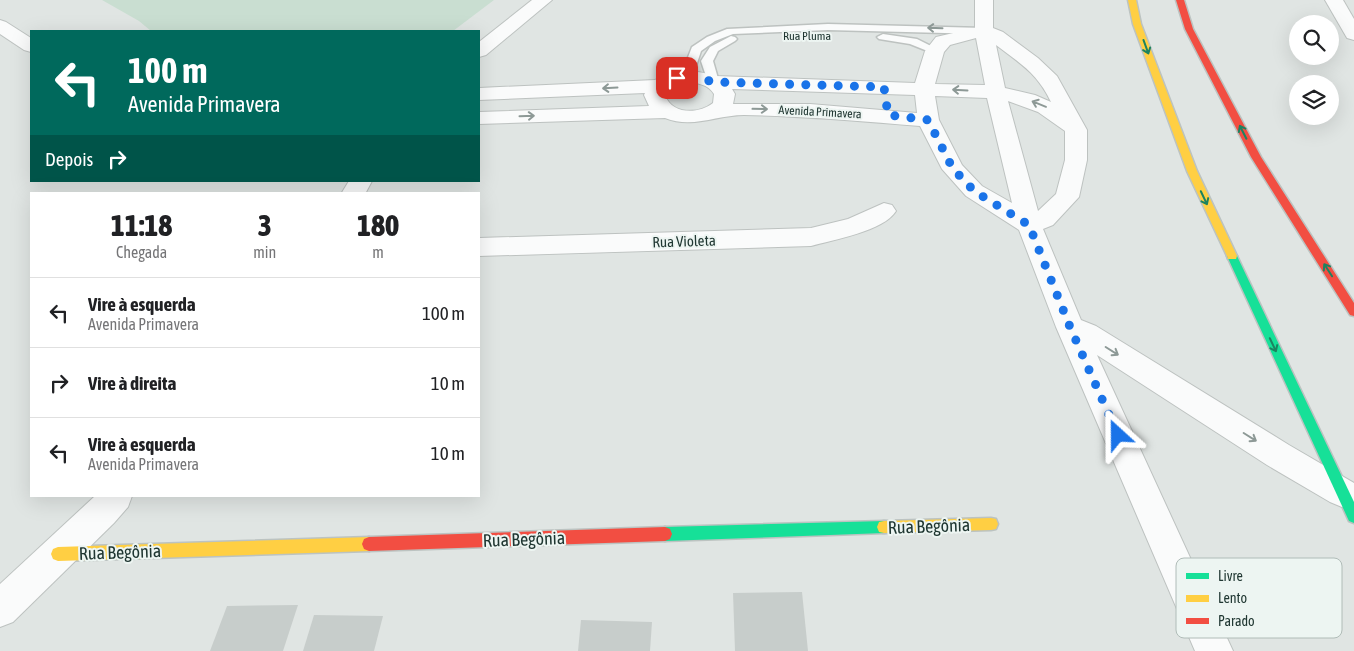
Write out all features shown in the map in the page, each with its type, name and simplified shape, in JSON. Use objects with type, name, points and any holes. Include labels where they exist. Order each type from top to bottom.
[{"type":"main road","points":[[1132,0],[1137,24],[1192,171],[1348,504]]},
{"type":"main road","points":[[1180,0],[1189,28],[1256,157],[1354,312]]},
{"type":"main road","name":"Rua Begônia","points":[[58,554],[991,524]]},
{"type":"street","points":[[480,33],[524,0]]},
{"type":"street","points":[[480,50],[544,0]]},
{"type":"street","points":[[984,0],[984,30],[996,92],[1029,225],[1070,327],[1176,566]]},
{"type":"street","points":[[1334,0],[1354,34]]},
{"type":"street","points":[[0,26],[30,45]]},
{"type":"street","points":[[984,30],[996,36],[1031,62],[1050,80],[1076,130],[1076,160],[1067,197],[1044,219],[1029,225],[974,191],[967,184],[953,169],[928,120],[924,88],[935,51],[943,41],[984,30]]},
{"type":"street","name":"Avenida Primavera","points":[[481,94],[668,82],[696,77],[713,82],[996,92],[1042,104],[1057,113],[1076,130]]},
{"type":"street","points":[[666,112],[654,100],[654,93],[668,82]]},
{"type":"street","points":[[712,113],[720,107],[724,101],[725,94],[721,87],[713,82]]},
{"type":"street","points":[[884,87],[888,115]]},
{"type":"street","name":"Avenida Primavera","points":[[480,118],[666,112],[688,117],[741,109],[810,110],[888,115],[928,120]]},
{"type":"street","name":"Rua Violeta","points":[[480,247],[811,237],[856,226],[884,211]]},
{"type":"street","points":[[1070,327],[1086,334],[1278,455],[1348,504]]},
{"type":"street","points":[[0,610],[115,497]]},
{"type":"street","points":[[1208,638],[1214,651]]},
{"type":"lane","points":[[668,82],[690,66],[696,49],[711,39],[732,31],[760,28],[836,27],[984,30]]},
{"type":"lane","name":"Rua Pluma","points":[[713,82],[707,61],[714,49],[729,40],[750,36],[892,37],[913,41],[935,51]]},
{"type":"green space","points":[[102,0],[494,0],[454,30],[150,30],[139,21]]},
{"type":"building","points":[[802,592],[808,651],[735,651],[733,593]]},
{"type":"building","points":[[298,605],[283,651],[210,651],[227,606]]},
{"type":"building","points":[[314,615],[383,616],[374,651],[303,651]]},
{"type":"building","points":[[581,620],[652,622],[650,651],[578,651]]},
{"type":"traffic: fast","points":[[1232,256],[1354,517]]},
{"type":"traffic: fast","points":[[665,534],[884,527]]},
{"type":"traffic: slow","points":[[1132,0],[1137,24],[1192,171],[1232,256]]},
{"type":"traffic: slow","points":[[884,527],[991,524]]},
{"type":"traffic: slow","points":[[58,554],[369,544]]},
{"type":"traffic: jam","points":[[1180,0],[1189,29],[1256,157],[1354,312]]},
{"type":"traffic: jam","points":[[369,544],[665,534]]},
{"type":"route","points":[[677,78],[686,76],[705,78],[713,82],[884,87],[888,115],[928,120],[953,169],[974,191],[1029,225],[1070,327],[1118,435]]}]
